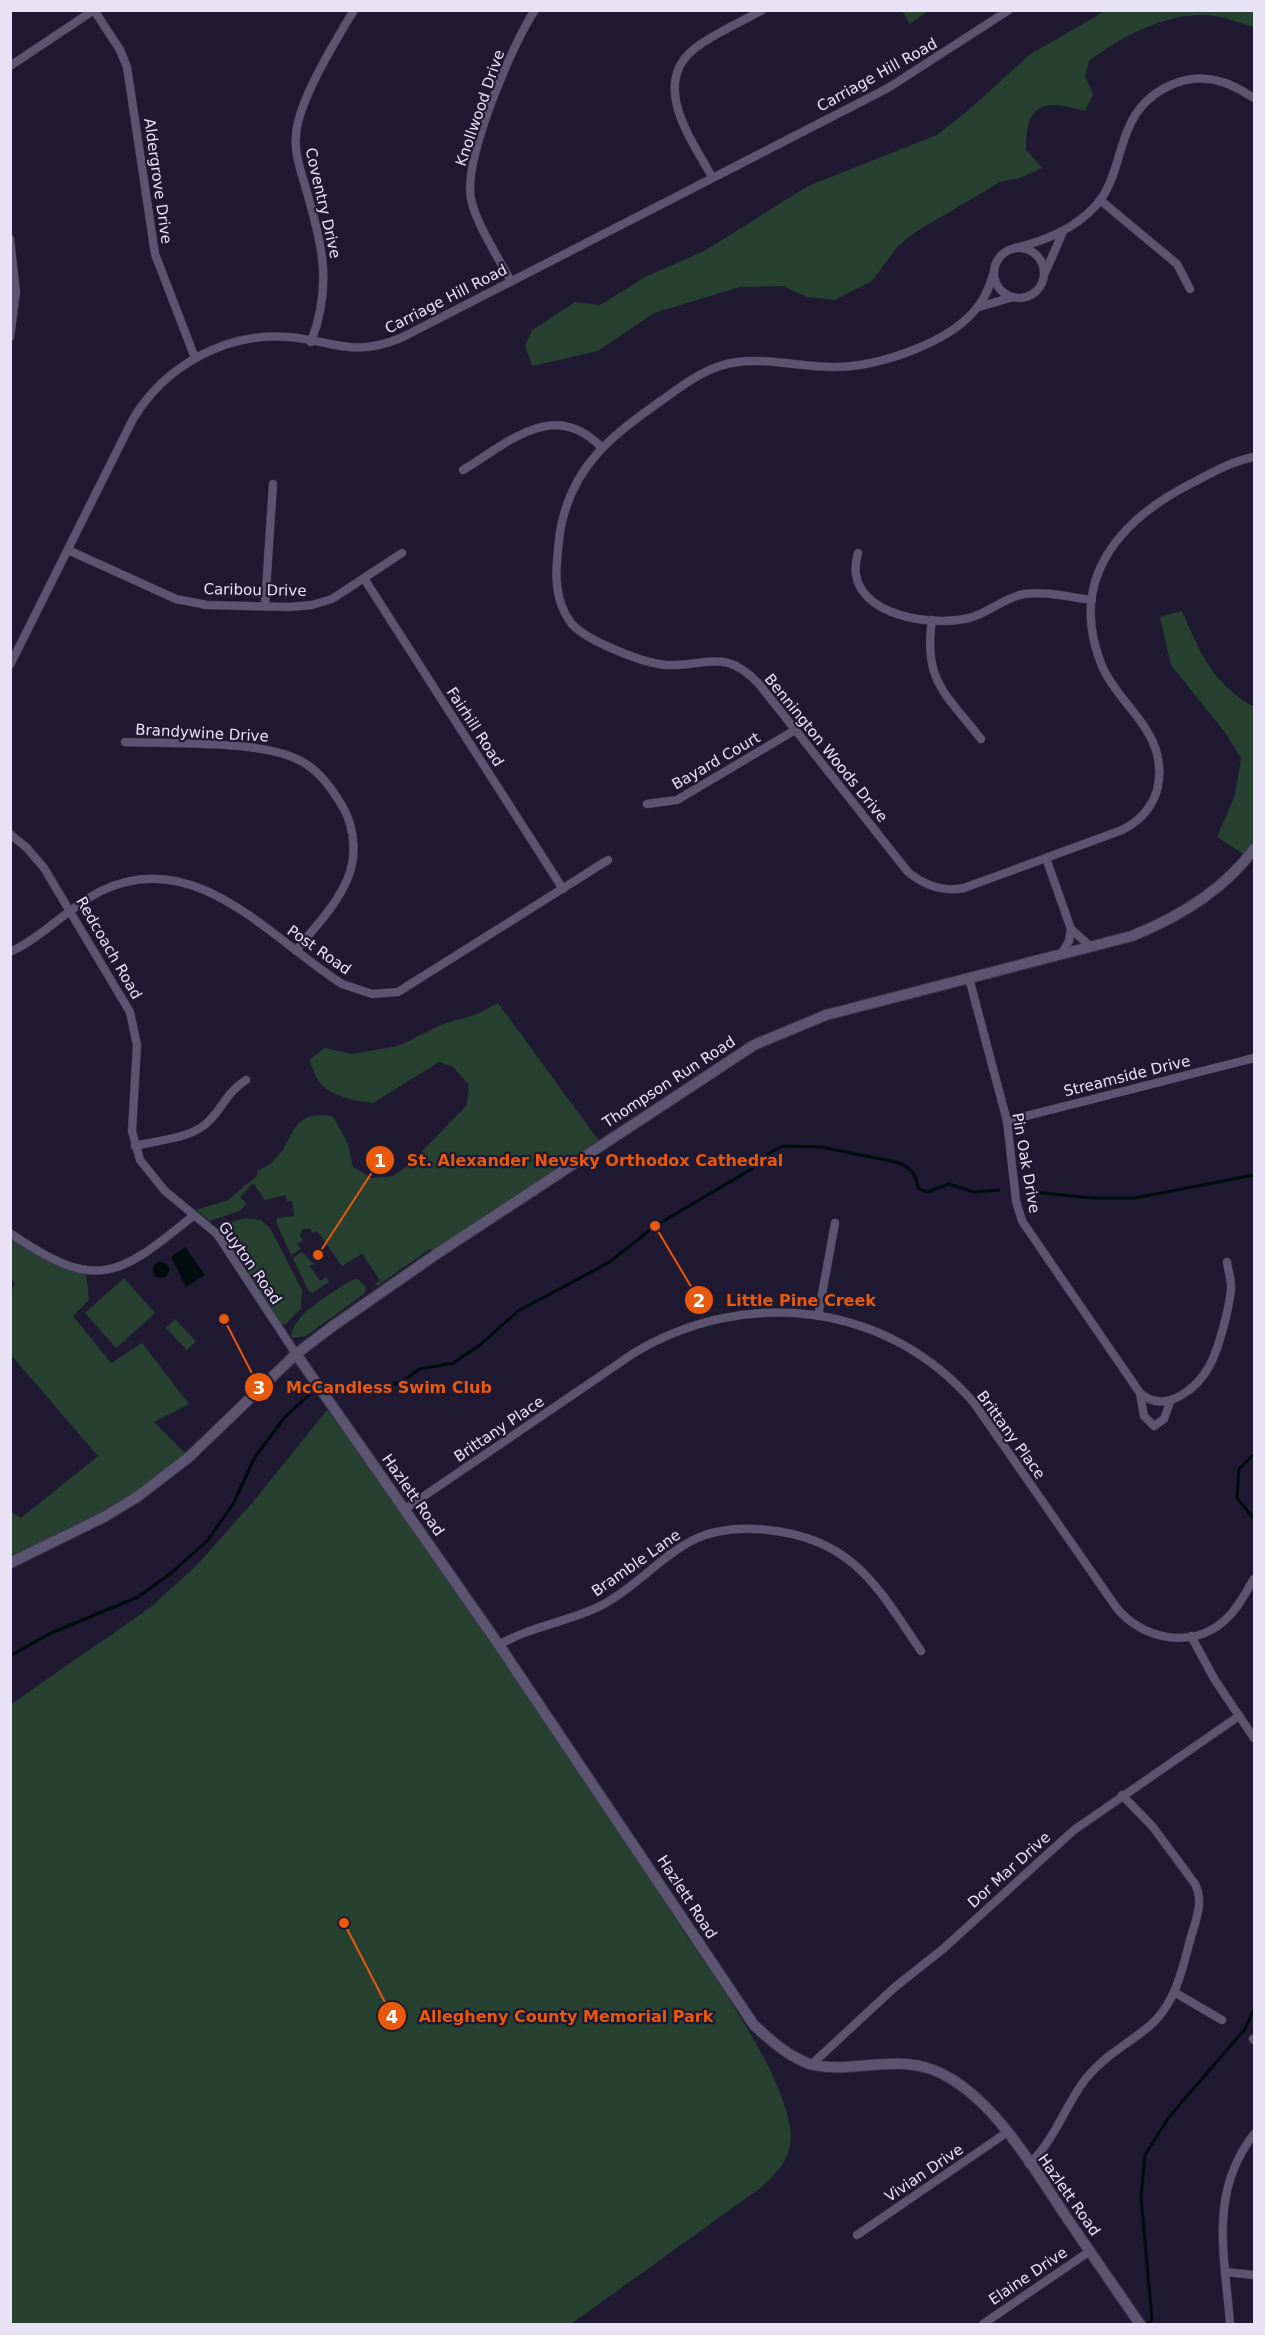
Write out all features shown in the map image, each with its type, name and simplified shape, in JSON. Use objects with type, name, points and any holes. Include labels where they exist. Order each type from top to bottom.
[{"type":"street","points":[[10,66],[94,10]]},
{"type":"street","name":"Aldergrove Drive","points":[[94,10],[120,50],[127,67],[155,254],[195,358]]},
{"type":"street","name":"Coventry Drive","points":[[311,342],[321,308],[324,266],[298,162],[296,136],[299,118],[317,78],[354,10]]},
{"type":"street","name":"Knollwood Drive","points":[[511,282],[472,204],[470,178],[475,156],[506,69],[536,10]]},
{"type":"street","points":[[712,177],[676,108],[674,87],[677,72],[683,61],[696,47],[762,10]]},
{"type":"street","name":"Carriage Hill Road","points":[[10,665],[140,407],[165,379],[195,358],[234,342],[256,338],[288,337],[351,349],[385,344],[511,282],[888,88],[1009,10]]},
{"type":"street","name":"Bennington Woods Drive","points":[[1254,99],[1229,84],[1206,79],[1179,82],[1156,93],[1141,106],[1133,118],[1108,187],[1100,200],[1062,234],[1044,276],[1034,292],[1024,297],[1013,297],[977,308],[921,346],[878,362],[831,367],[746,361],[720,365],[675,391],[601,447],[574,486],[561,528],[556,582],[568,618],[590,637],[651,662],[679,664],[718,660],[735,665],[759,684],[901,863],[924,883],[948,889],[964,888],[1135,823],[1150,807],[1159,784],[1158,761],[1153,742],[1113,685],[1099,658],[1092,627],[1092,600],[1108,552],[1136,517],[1192,482],[1237,461],[1254,457]]},
{"type":"street","points":[[1100,200],[1177,264],[1190,289]]},
{"type":"street","name":"Bennington Woods Drive","points":[[977,308],[989,289],[1000,256],[1015,248],[1062,234]]},
{"type":"street","points":[[10,239],[16,292],[10,337]]},
{"type":"street","points":[[1015,248],[1025,248],[1035,254],[1042,265],[1044,276]]},
{"type":"street","points":[[994,272],[999,288],[1013,297]]},
{"type":"street","points":[[463,470],[530,430],[544,426],[565,425],[578,429],[601,447]]},
{"type":"street","points":[[265,605],[273,484]]},
{"type":"street","name":"Caribou Drive","points":[[68,550],[176,598],[207,604],[302,607],[321,603],[365,580],[402,554]]},
{"type":"street","points":[[858,553],[856,579],[871,600],[898,615],[932,620],[967,618],[1010,598],[1028,594],[1052,594],[1092,600]]},
{"type":"street","name":"Fairhill Road","points":[[365,580],[563,889]]},
{"type":"street","points":[[932,620],[929,650],[933,671],[943,689],[981,739]]},
{"type":"street","name":"Bayard Court","points":[[647,804],[677,800],[795,730]]},
{"type":"street","name":"Brandywine Drive","points":[[125,742],[268,750],[305,763],[327,783],[346,814],[352,829],[353,855],[350,873],[344,888],[296,951]]},
{"type":"street","name":"Redcoach Road","points":[[10,834],[35,856],[122,994],[133,1020],[137,1045],[132,1122],[135,1146],[144,1168],[152,1179],[193,1216]]},
{"type":"street","name":"Thompson Run Road","points":[[10,1563],[104,1517],[154,1485],[202,1446],[296,1354],[435,1255],[754,1045],[826,1015],[1132,936],[1188,909],[1220,885],[1254,849]]},
{"type":"street","points":[[1046,858],[1071,929],[1091,947]]},
{"type":"street","name":"Post Road","points":[[10,951],[102,891],[135,879],[179,881],[218,895],[342,984],[363,992],[390,994],[408,987],[608,860]]},
{"type":"street","points":[[1061,955],[1069,941],[1071,929]]},
{"type":"street","name":"Pin Oak Drive","points":[[969,978],[1007,1121],[1018,1209],[1024,1226],[1140,1393],[1144,1416],[1154,1426],[1164,1419],[1170,1402],[1198,1380],[1211,1363],[1230,1293],[1227,1262]]},
{"type":"street","name":"Streamside Drive","points":[[1007,1121],[1254,1058]]},
{"type":"street","points":[[135,1146],[184,1134],[204,1126],[233,1088],[246,1080]]},
{"type":"street","points":[[10,1233],[51,1260],[75,1268],[98,1272],[117,1267],[154,1247],[193,1216]]},
{"type":"street","name":"Guyton Road","points":[[193,1216],[217,1234],[296,1354]]},
{"type":"street","points":[[818,1316],[835,1223]]},
{"type":"street","name":"Brittany Place","points":[[405,1509],[634,1353],[671,1332],[714,1318],[736,1314],[784,1313],[844,1321],[885,1336],[913,1352],[946,1376],[974,1403],[1122,1614],[1140,1629],[1169,1638],[1191,1636],[1215,1628],[1240,1603],[1254,1579]]},
{"type":"street","name":"Hazlett Road","points":[[296,1354],[499,1645],[745,2012],[773,2042],[812,2064],[833,2066],[901,2063],[927,2067],[964,2087],[983,2104],[1029,2164],[1140,2325]]},
{"type":"street","points":[[1140,1393],[1153,1401],[1170,1402]]},
{"type":"street","name":"Bramble Lane","points":[[499,1645],[519,1634],[604,1604],[665,1558],[695,1539],[724,1530],[746,1528],[804,1535],[840,1551],[874,1586],[921,1651]]},
{"type":"street","points":[[1191,1636],[1209,1671],[1254,1738]]},
{"type":"street","name":"Dor Mar Drive","points":[[812,2064],[895,1987],[943,1949],[1074,1830],[1239,1716]]},
{"type":"street","points":[[1029,2164],[1048,2145],[1087,2077],[1114,2050],[1156,2019],[1174,1992],[1200,1908],[1195,1884],[1160,1835],[1122,1795]]},
{"type":"street","points":[[1174,1992],[1222,2020]]},
{"type":"street","name":"Vivian Drive","points":[[857,2235],[1006,2133]]},
{"type":"street","points":[[1230,2325],[1222,2225],[1225,2193],[1240,2154],[1254,2134]]},
{"type":"street","name":"Elaine Drive","points":[[983,2325],[1090,2251]]},
{"type":"street","points":[[1226,2272],[1254,2276]]},
{"type":"green space","points":[[902,11],[928,11],[910,24]]},
{"type":"green space","points":[[1105,11],[1254,11],[1254,27],[1216,16],[1174,18],[1143,29],[1101,52],[1089,61],[1085,76],[1093,94],[1085,111],[1048,105],[1034,113],[1029,122],[1026,150],[1042,168],[1020,178],[1000,182],[914,233],[898,246],[872,281],[835,300],[807,297],[783,286],[740,287],[654,313],[598,351],[532,366],[525,346],[532,330],[575,302],[600,305],[645,277],[706,250],[808,186],[937,135],[971,108],[1029,55]]},
{"type":"green space","points":[[1182,611],[1202,654],[1217,677],[1254,707],[1254,849],[1248,857],[1217,837],[1235,795],[1241,758],[1227,735],[1171,665],[1160,617]]},
{"type":"green space","points":[[498,1003],[602,1145],[435,1255],[430,1249],[377,1286],[375,1284],[380,1280],[362,1254],[342,1266],[317,1231],[313,1233],[310,1229],[303,1229],[300,1236],[303,1240],[297,1244],[301,1249],[291,1255],[276,1222],[277,1218],[294,1216],[292,1201],[287,1201],[286,1195],[265,1200],[253,1183],[240,1197],[247,1204],[239,1211],[210,1221],[196,1210],[228,1200],[257,1176],[257,1171],[274,1160],[300,1122],[318,1115],[333,1116],[348,1144],[353,1167],[372,1178],[393,1176],[410,1164],[467,1105],[469,1085],[453,1067],[439,1062],[373,1103],[332,1093],[318,1080],[310,1059],[325,1048],[352,1054],[398,1046],[443,1024],[475,1015]]},
{"type":"green space","points":[[246,1218],[261,1220],[270,1228],[302,1290],[301,1308],[286,1324],[281,1324],[220,1231],[224,1223]]},
{"type":"green space","points":[[11,1233],[40,1254],[86,1271],[89,1300],[73,1316],[111,1363],[142,1343],[189,1404],[154,1422],[189,1457],[154,1485],[11,1563],[11,1512],[21,1518],[98,1456],[11,1355],[11,1291],[15,1284],[11,1278]]},
{"type":"green space","points":[[302,1252],[314,1264],[310,1266],[320,1281],[326,1277],[329,1282],[312,1293],[308,1290],[293,1258]]},
{"type":"green space","points":[[124,1278],[155,1313],[116,1348],[85,1313]]},
{"type":"green space","points":[[358,1279],[366,1287],[365,1293],[306,1336],[292,1338],[297,1322],[305,1313],[336,1290]]},
{"type":"green space","points":[[175,1319],[196,1341],[187,1350],[166,1328]]},
{"type":"green space","points":[[327,1410],[418,1535],[506,1662],[742,2020],[773,2075],[783,2102],[791,2137],[788,2153],[781,2167],[763,2186],[571,2324],[11,2324],[10,1705],[151,1607],[198,1564],[253,1502]]},
{"type":"shaded area","points":[[185,1247],[205,1275],[186,1287],[171,1257]]},
{"type":"shaded area","points":[[161,1262],[169,1270],[161,1278],[153,1270]]},
{"type":"waterway","points":[[393,1384],[399,1383],[420,1369],[453,1363],[480,1345],[518,1311],[608,1263],[655,1226],[750,1170],[771,1152],[783,1146],[821,1147],[896,1162],[912,1171],[918,1188],[927,1192],[949,1184],[973,1192],[999,1190]]},
{"type":"waterway","points":[[1032,1192],[1092,1198],[1135,1198],[1254,1175]]},
{"type":"waterway","points":[[10,1656],[51,1633],[138,1597],[170,1574],[208,1540],[233,1504],[255,1457],[284,1418],[312,1392]]},
{"type":"waterway","points":[[1254,1454],[1239,1469],[1237,1498],[1254,1519]]},
{"type":"waterway","points":[[1149,2324],[1152,2319],[1141,2197],[1145,2155],[1169,2117],[1245,2029],[1254,2009]]},
{"type":"place","name":"Little Pine Creek","points":[[655,1226]]},
{"type":"place","name":"St. Alexander Nevsky Orthodox Cathedral","points":[[318,1255]]},
{"type":"place","name":"McCandless Swim Club","points":[[224,1319]]},
{"type":"place","name":"Allegheny County Memorial Park","points":[[344,1923]]}]
